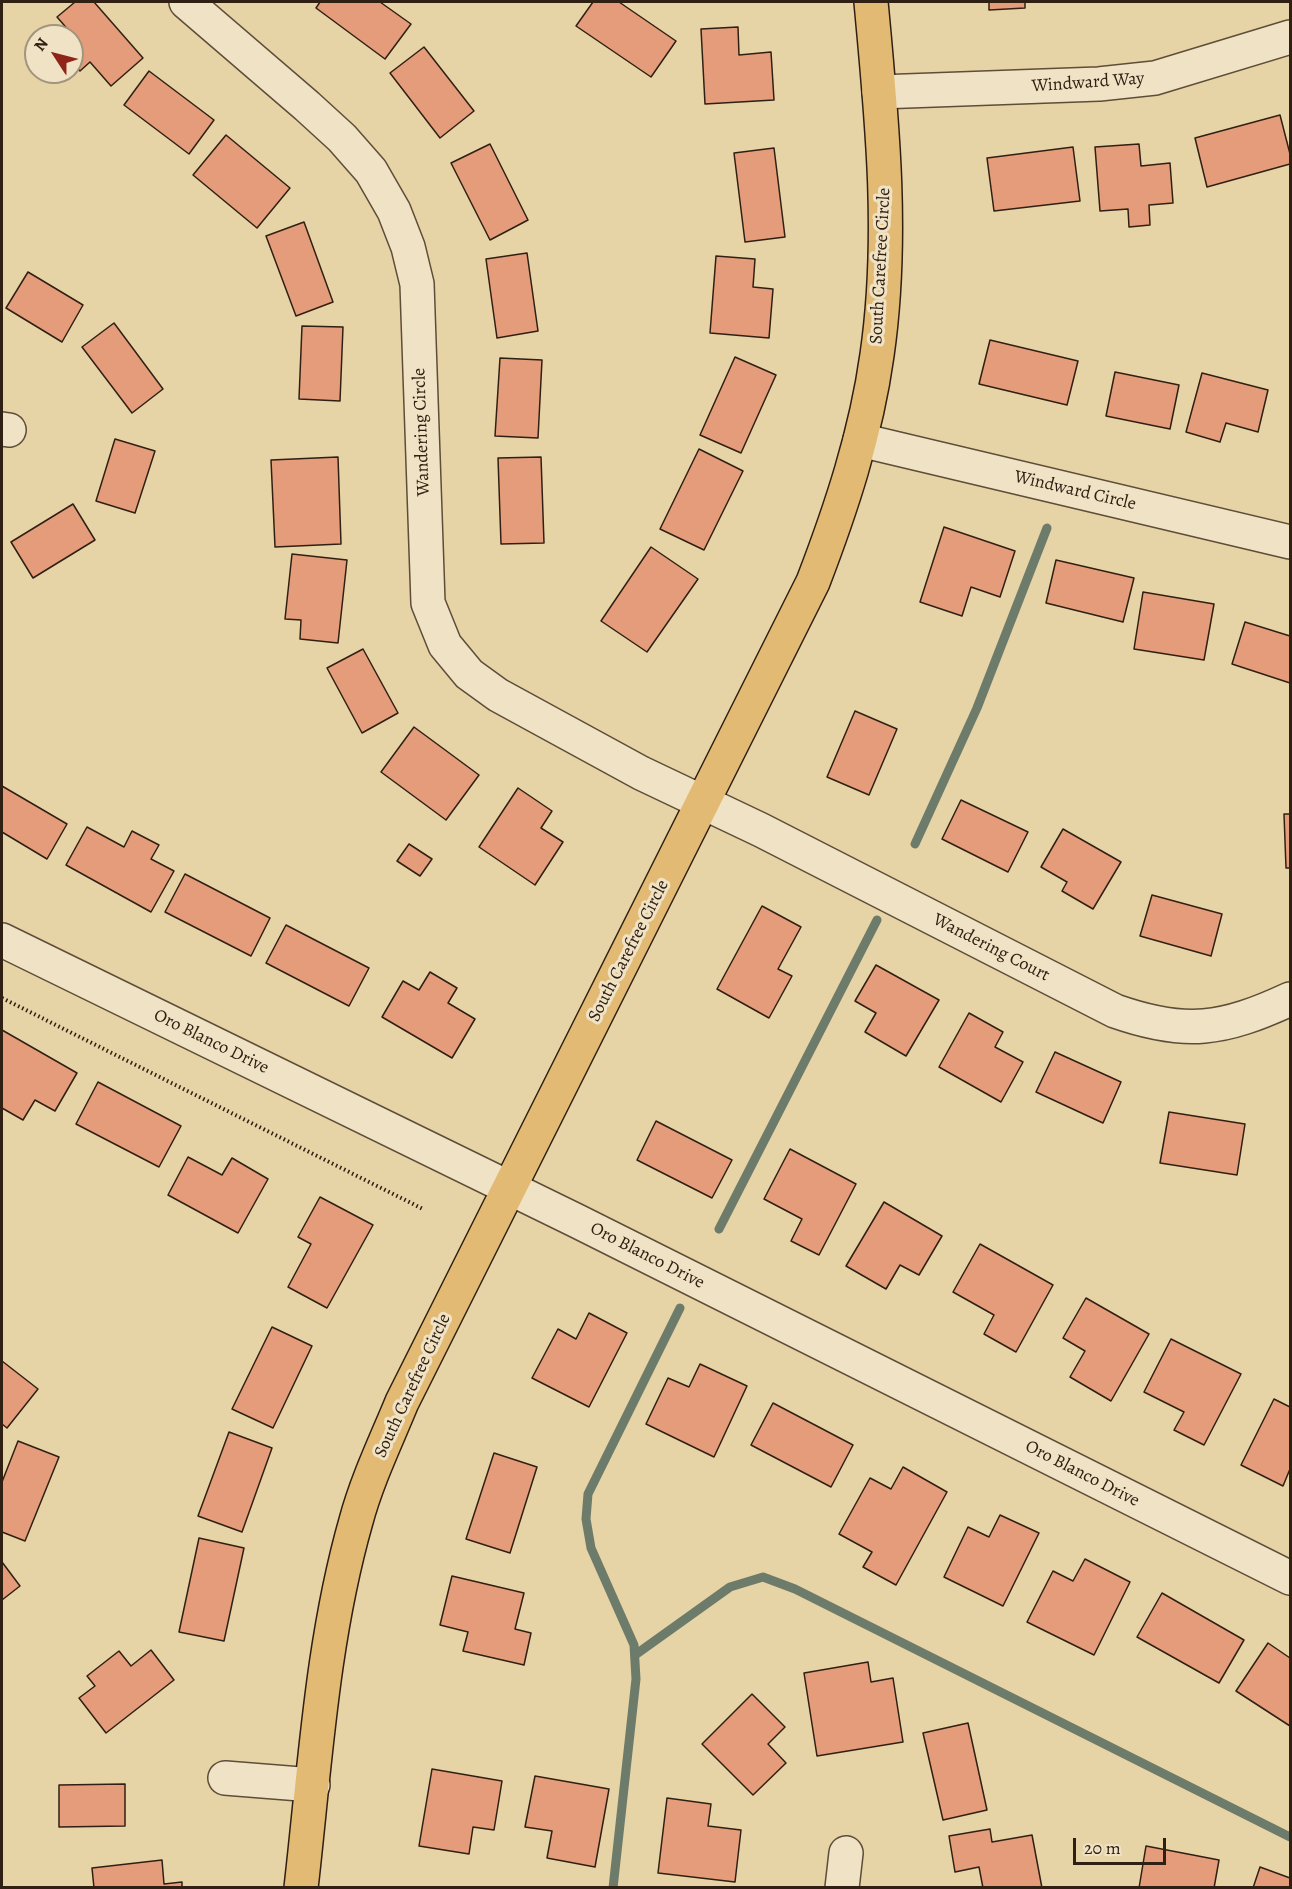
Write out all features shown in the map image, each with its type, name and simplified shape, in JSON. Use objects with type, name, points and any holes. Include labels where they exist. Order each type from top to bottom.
[{"type":"main road","name":"South Carefree Circle","points":[[301,1887],[329,1649],[356,1520],[402,1402],[813,582],[837,519],[861,440],[877,356],[885,268],[885,186],[871,2]]},
{"type":"street","name":"Wandering Circle","points":[[186,2],[342,138],[371,171],[394,212],[408,247],[417,284],[428,603],[445,645],[469,674],[498,695],[641,773],[704,802]]},
{"type":"street","name":"Windward Way","points":[[879,92],[1099,84],[1155,78],[1290,38]]},
{"type":"street","name":"Windward Circle","points":[[861,440],[1290,542]]},
{"type":"street","name":"Wandering Court","points":[[704,802],[1115,1011],[1146,1022],[1177,1028],[1214,1026],[1262,1012],[1290,999]]},
{"type":"street","name":"Oro Blanco Drive","points":[[2,940],[510,1188],[1290,1578]]},
{"type":"street","points":[[225,1778],[313,1785]]},
{"type":"street","points":[[842,1887],[846,1853]]},
{"type":"path","points":[[2,998],[423,1209]]},
{"type":"building","points":[[75,2],[94,2],[143,58],[111,86],[90,62],[84,67],[84,24],[63,24],[57,17]]},
{"type":"building","points":[[320,2],[380,2],[411,24],[385,59],[316,8]]},
{"type":"building","points":[[593,2],[619,2],[676,41],[651,77],[576,26]]},
{"type":"building","points":[[989,2],[1025,2],[1025,8],[989,10]]},
{"type":"building","points":[[738,27],[739,55],[771,52],[774,100],[705,104],[701,29]]},
{"type":"building","points":[[424,47],[474,111],[440,138],[390,73]]},
{"type":"building","points":[[149,71],[214,120],[189,154],[124,105]]},
{"type":"building","points":[[1280,115],[1290,154],[1290,164],[1207,187],[1195,138]]},
{"type":"building","points":[[226,135],[290,188],[257,228],[193,175]]},
{"type":"building","points":[[490,144],[528,220],[490,240],[451,163]]},
{"type":"building","points":[[1139,144],[1141,166],[1170,163],[1173,203],[1149,205],[1150,225],[1129,227],[1128,209],[1100,211],[1095,147]]},
{"type":"building","points":[[1073,147],[1080,201],[994,211],[987,158]]},
{"type":"building","points":[[774,148],[785,237],[745,242],[734,153]]},
{"type":"building","points":[[304,222],[333,302],[296,316],[266,236]]},
{"type":"building","points":[[527,253],[538,331],[497,338],[486,259]]},
{"type":"building","points":[[716,256],[755,259],[753,287],[773,289],[769,338],[710,333]]},
{"type":"building","points":[[28,272],[83,305],[62,342],[6,308]]},
{"type":"building","points":[[114,323],[163,389],[132,413],[82,347]]},
{"type":"building","points":[[302,326],[343,327],[340,401],[299,399]]},
{"type":"building","points":[[990,340],[1078,361],[1067,405],[979,384]]},
{"type":"building","points":[[735,357],[776,375],[741,453],[700,435]]},
{"type":"building","points":[[500,358],[542,360],[538,438],[495,436]]},
{"type":"building","points":[[1115,372],[1179,385],[1170,429],[1106,416]]},
{"type":"building","points":[[1202,373],[1268,390],[1258,432],[1226,423],[1220,442],[1186,432]]},
{"type":"building","points":[[115,439],[155,451],[135,513],[96,501]]},
{"type":"building","points":[[699,449],[743,471],[704,550],[660,529]]},
{"type":"building","points":[[338,457],[341,544],[275,547],[271,460]]},
{"type":"building","points":[[541,457],[544,543],[501,544],[498,458]]},
{"type":"building","points":[[73,504],[95,540],[33,578],[11,542]]},
{"type":"building","points":[[944,527],[1015,551],[1000,597],[971,587],[962,616],[920,602]]},
{"type":"building","points":[[651,547],[698,579],[647,652],[601,621]]},
{"type":"building","points":[[292,554],[347,560],[338,643],[300,639],[301,620],[285,619]]},
{"type":"building","points":[[1056,560],[1134,578],[1123,622],[1046,603]]},
{"type":"building","points":[[1143,592],[1214,604],[1204,660],[1134,649]]},
{"type":"building","points":[[1245,622],[1290,636],[1290,683],[1232,664]]},
{"type":"building","points":[[363,649],[398,713],[362,733],[327,668]]},
{"type":"building","points":[[855,711],[897,729],[869,795],[827,777]]},
{"type":"building","points":[[414,727],[479,775],[446,820],[381,772]]},
{"type":"building","points":[[2,786],[67,824],[47,859],[2,832]]},
{"type":"building","points":[[518,788],[552,811],[541,828],[563,842],[535,885],[479,847]]},
{"type":"building","points":[[961,800],[1028,832],[1008,872],[942,839]]},
{"type":"building","points":[[1284,814],[1290,814],[1290,868],[1286,868]]},
{"type":"building","points":[[87,827],[124,847],[132,831],[159,845],[151,859],[174,871],[151,912],[66,865]]},
{"type":"building","points":[[1063,829],[1121,862],[1093,909],[1062,891],[1067,882],[1041,867]]},
{"type":"building","points":[[409,844],[432,859],[420,876],[397,861]]},
{"type":"building","points":[[185,874],[270,918],[251,956],[165,912]]},
{"type":"building","points":[[1152,895],[1222,914],[1211,956],[1140,936]]},
{"type":"building","points":[[762,906],[801,927],[778,969],[792,976],[769,1018],[717,989]]},
{"type":"building","points":[[286,925],[369,968],[349,1006],[266,963]]},
{"type":"building","points":[[876,965],[939,1000],[906,1056],[865,1032],[876,1013],[855,1001]]},
{"type":"building","points":[[430,972],[457,988],[448,1003],[475,1019],[452,1058],[382,1017],[403,981],[419,990]]},
{"type":"building","points":[[969,1013],[1003,1032],[995,1047],[1023,1062],[1001,1102],[939,1067]]},
{"type":"building","points":[[2,1030],[77,1073],[55,1111],[35,1100],[23,1120],[2,1108]]},
{"type":"building","points":[[1055,1052],[1121,1082],[1103,1123],[1036,1092]]},
{"type":"building","points":[[98,1082],[181,1126],[159,1167],[76,1124]]},
{"type":"building","points":[[1169,1112],[1245,1124],[1237,1175],[1160,1163]]},
{"type":"building","points":[[656,1121],[732,1160],[712,1198],[637,1160]]},
{"type":"building","points":[[790,1149],[856,1184],[819,1255],[791,1241],[802,1219],[764,1199]]},
{"type":"building","points":[[188,1157],[222,1175],[232,1158],[268,1179],[238,1233],[168,1195]]},
{"type":"building","points":[[320,1197],[373,1225],[327,1308],[288,1287],[311,1244],[298,1237]]},
{"type":"building","points":[[884,1202],[942,1236],[919,1275],[900,1265],[886,1289],[846,1266]]},
{"type":"building","points":[[980,1244],[1053,1285],[1016,1352],[984,1334],[994,1315],[953,1292]]},
{"type":"building","points":[[1086,1298],[1149,1334],[1111,1401],[1070,1377],[1085,1351],[1063,1338]]},
{"type":"building","points":[[589,1313],[627,1333],[589,1407],[532,1378],[558,1329],[576,1339]]},
{"type":"building","points":[[272,1327],[312,1346],[273,1428],[232,1409]]},
{"type":"building","points":[[1171,1339],[1241,1374],[1204,1445],[1174,1430],[1184,1412],[1144,1392]]},
{"type":"building","points":[[2,1361],[38,1389],[7,1428],[2,1424]]},
{"type":"building","points":[[700,1364],[747,1386],[714,1457],[646,1424],[668,1378],[689,1387]]},
{"type":"building","points":[[1274,1399],[1290,1407],[1290,1469],[1283,1486],[1241,1465]]},
{"type":"building","points":[[773,1403],[853,1445],[831,1487],[751,1445]]},
{"type":"building","points":[[229,1432],[272,1448],[242,1532],[198,1516]]},
{"type":"building","points":[[18,1441],[59,1457],[25,1541],[2,1532],[2,1482]]},
{"type":"building","points":[[494,1453],[537,1467],[510,1553],[466,1539]]},
{"type":"building","points":[[903,1467],[947,1492],[896,1585],[863,1567],[872,1552],[839,1534],[870,1478],[891,1489]]},
{"type":"building","points":[[1000,1515],[1039,1533],[1003,1606],[944,1577],[968,1527],[989,1537]]},
{"type":"building","points":[[199,1538],[244,1548],[224,1641],[179,1632]]},
{"type":"building","points":[[1085,1559],[1130,1582],[1094,1655],[1027,1622],[1053,1571],[1073,1581]]},
{"type":"building","points":[[2,1562],[20,1586],[2,1600]]},
{"type":"building","points":[[452,1576],[524,1593],[515,1629],[531,1633],[524,1665],[463,1651],[468,1632],[440,1625]]},
{"type":"building","points":[[1162,1593],[1244,1640],[1219,1683],[1137,1637]]},
{"type":"building","points":[[1268,1643],[1290,1658],[1290,1726],[1236,1691]]},
{"type":"building","points":[[151,1650],[174,1680],[106,1733],[79,1698],[95,1686],[87,1676],[119,1651],[131,1666]]},
{"type":"building","points":[[868,1662],[871,1682],[893,1678],[903,1742],[817,1756],[804,1673]]},
{"type":"building","points":[[752,1694],[785,1727],[768,1744],[786,1763],[753,1795],[702,1744]]},
{"type":"building","points":[[968,1723],[987,1810],[943,1820],[923,1733]]},
{"type":"building","points":[[432,1769],[502,1781],[494,1830],[473,1827],[469,1854],[419,1846]]},
{"type":"building","points":[[535,1776],[609,1789],[595,1867],[547,1858],[552,1831],[525,1827]]},
{"type":"building","points":[[125,1784],[125,1826],[59,1827],[59,1785]]},
{"type":"building","points":[[667,1798],[711,1804],[708,1826],[741,1830],[735,1882],[658,1873]]},
{"type":"building","points":[[990,1829],[992,1842],[1032,1835],[1042,1888],[983,1888],[979,1867],[955,1872],[949,1836]]},
{"type":"building","points":[[1146,1846],[1219,1860],[1214,1888],[1139,1888]]},
{"type":"building","points":[[162,1860],[164,1884],[182,1882],[182,1888],[94,1888],[92,1868]]},
{"type":"building","points":[[1260,1867],[1290,1878],[1290,1888],[1253,1888]]},
{"type":"waterway","points":[[915,844],[977,708],[1047,528]]},
{"type":"waterway","points":[[719,1229],[877,920]]},
{"type":"waterway","points":[[613,1888],[636,1679],[634,1645],[591,1548],[586,1519],[588,1494],[680,1308]]},
{"type":"waterway","points":[[635,1655],[730,1587],[763,1577],[795,1589],[1290,1837]]}]
